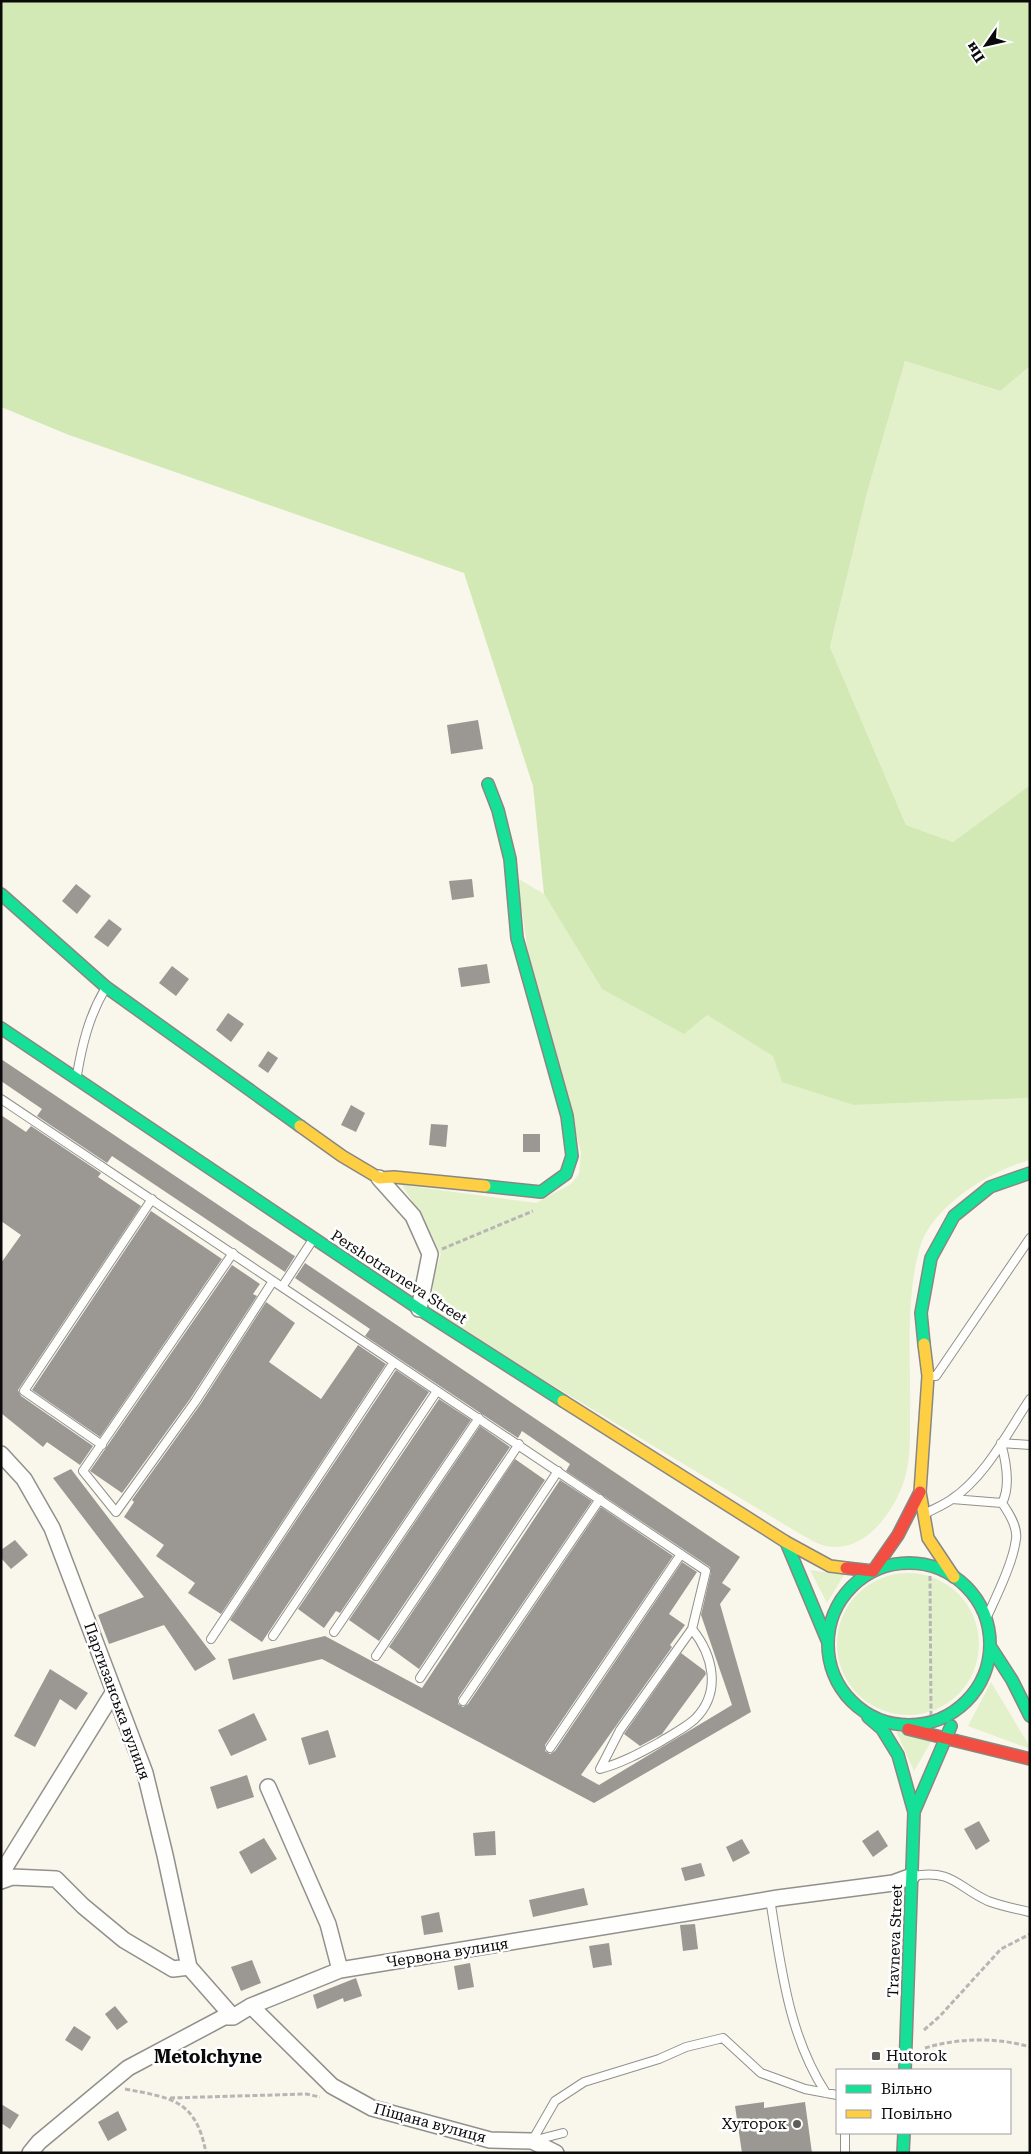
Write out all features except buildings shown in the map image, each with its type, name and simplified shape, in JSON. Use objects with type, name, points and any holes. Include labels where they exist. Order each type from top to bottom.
[{"type":"street","points":[[379,1178],[394,1177],[541,1192],[566,1174],[572,1156],[567,1116],[517,938],[510,859],[504,833],[488,784]]},
{"type":"street","points":[[1,894],[106,988],[342,1156],[379,1178],[413,1216],[430,1254],[420,1309]]},
{"type":"street","name":"Pershotravneva Street","points":[[1,1028],[420,1309],[786,1542],[830,1566],[873,1571]]},
{"type":"street","points":[[914,1812],[944,1739],[962,1706],[985,1674],[990,1646],[986,1619],[972,1594],[954,1577],[928,1538],[923,1515],[920,1492],[928,1376],[921,1313],[931,1258],[954,1216],[990,1188],[1030,1173]]},
{"type":"street","name":"Партизанська вулиця","points":[[1,1454],[24,1479],[52,1528],[145,1774],[166,1855],[189,1966]]},
{"type":"street","points":[[873,1571],[898,1535],[920,1492]]},
{"type":"street","points":[[786,1542],[827,1640],[833,1676],[844,1694],[882,1729],[898,1755],[914,1812]]},
{"type":"street","points":[[827,1640],[838,1603],[853,1584],[873,1571],[893,1564],[911,1563],[928,1565],[954,1577]]},
{"type":"street","points":[[990,1646],[1012,1680],[1030,1716]]},
{"type":"street","points":[[1,1874],[113,1693]]},
{"type":"street","points":[[895,1725],[931,1723],[946,1717],[962,1706]]},
{"type":"street","points":[[865,1714],[944,1739],[1030,1759]]},
{"type":"street","points":[[268,1787],[328,1924],[340,1970]]},
{"type":"street","name":"Travneva Street","points":[[905,2069],[914,1812]]},
{"type":"street","name":"Червона вулиця","points":[[30,2153],[39,2142],[128,2068],[224,2018],[233,2017],[251,2006],[340,1970],[770,1899],[893,1883],[912,1876]]},
{"type":"street","points":[[1,1881],[12,1877],[56,1879],[83,1906],[124,1940],[173,1969],[189,1966],[233,2017]]},
{"type":"street","name":"Піщана вулиця","points":[[251,2006],[332,2086],[372,2108],[490,2140],[532,2141],[556,2153]]},
{"type":"street","points":[[903,2153],[904,2134]]},
{"type":"lane","points":[[76,1079],[83,1041],[95,1005],[106,988]]},
{"type":"lane","points":[[1,1099],[706,1571],[692,1629],[620,1730],[600,1769],[622,1763],[696,1718],[713,1686],[712,1669],[707,1654],[702,1641],[692,1629]]},
{"type":"lane","points":[[102,1444],[24,1391],[152,1199]]},
{"type":"lane","points":[[928,1376],[936,1376],[1030,1238]]},
{"type":"lane","points":[[282,1287],[314,1239]]},
{"type":"lane","points":[[232,1254],[83,1471],[116,1512],[195,1402],[273,1281]]},
{"type":"lane","points":[[211,1639],[394,1362]]},
{"type":"lane","points":[[273,1636],[438,1391]]},
{"type":"lane","points":[[923,1515],[952,1499],[985,1466],[1030,1400]]},
{"type":"lane","points":[[334,1632],[480,1418]]},
{"type":"lane","points":[[1001,1443],[1030,1445]]},
{"type":"lane","points":[[1001,1443],[1008,1493],[1002,1503]]},
{"type":"lane","points":[[376,1656],[519,1444]]},
{"type":"lane","points":[[420,1678],[558,1471]]},
{"type":"lane","points":[[464,1700],[600,1499]]},
{"type":"lane","points":[[952,1499],[1002,1503]]},
{"type":"lane","points":[[986,1619],[1001,1586],[1016,1538],[1009,1513],[1002,1503]]},
{"type":"lane","points":[[550,1748],[681,1554]]},
{"type":"lane","points":[[912,1876],[926,1873],[953,1878],[989,1901],[1030,1912]]},
{"type":"lane","points":[[770,1899],[788,2006],[815,2076],[826,2093]]},
{"type":"lane","points":[[532,2141],[555,2100],[584,2082],[659,2059],[686,2047],[723,2038],[761,2073],[805,2089],[836,2095]]},
{"type":"lane","points":[[532,2141],[563,2133]]},
{"type":"lane","points":[[845,2134],[845,2153]]},
{"type":"path","points":[[430,1254],[535,1210]]},
{"type":"path","points":[[928,1565],[930,1576],[931,1723]]},
{"type":"path","points":[[906,2033],[930,2026],[1001,1949],[1030,1934]]},
{"type":"path","points":[[905,2055],[938,2044],[956,2042],[1006,2041],[1030,2047]]},
{"type":"path","points":[[106,2086],[170,2098],[306,2094],[325,2098]]},
{"type":"path","points":[[170,2098],[190,2113],[206,2153]]},
{"type":"green space","points":[[1,1],[1030,1],[1030,366],[1000,391],[905,361],[867,493],[830,647],[906,825],[953,842],[1030,785],[1030,1098],[854,1105],[782,1082],[773,1056],[707,1015],[684,1034],[602,989],[544,894],[533,786],[464,573],[69,435],[1,407]]},
{"type":"green space","points":[[905,361],[999,391],[1030,366],[1030,785],[953,842],[906,825],[830,647],[867,493]]},
{"type":"green space","points":[[517,878],[544,894],[602,989],[707,1015],[854,1105],[1030,1098],[1030,1160],[998,1172],[965,1192],[937,1218],[927,1232],[920,1247],[912,1287],[908,1465],[904,1481],[892,1507],[884,1519],[863,1539],[850,1545],[837,1547],[814,1542],[439,1317],[434,1300],[433,1286],[441,1254],[425,1222],[402,1185],[536,1203],[571,1184],[579,1174],[581,1152],[529,958]]},
{"type":"green space","points":[[810,1570],[844,1575],[827,1603]]},
{"type":"green space","points":[[908,1573],[922,1574],[935,1579],[947,1585],[958,1594],[967,1605],[973,1617],[978,1630],[978,1658],[973,1671],[967,1683],[958,1694],[947,1703],[935,1709],[922,1714],[908,1715],[894,1714],[881,1709],[869,1703],[858,1694],[849,1683],[843,1671],[838,1658],[837,1644],[838,1630],[843,1617],[849,1605],[858,1594],[869,1585],[881,1579],[894,1574]]},
{"type":"green space","points":[[991,1682],[1030,1747],[1030,1749],[968,1726]]},
{"type":"green space","points":[[896,1731],[932,1740],[914,1771]]},
{"type":"traffic: fast","points":[[485,1186],[541,1192],[566,1174],[572,1156],[567,1116],[517,938],[510,859],[498,810],[488,784]]},
{"type":"traffic: fast","points":[[1,894],[106,987],[300,1126]]},
{"type":"traffic: fast","points":[[1,1028],[419,1309],[563,1401]]},
{"type":"traffic: fast","points":[[924,1344],[921,1313],[931,1258],[954,1216],[990,1187],[1030,1173]]},
{"type":"traffic: fast","points":[[786,1542],[827,1640]]},
{"type":"traffic: fast","points":[[917,1563],[940,1569],[960,1581],[972,1593],[987,1620],[990,1644],[987,1668],[984,1675],[972,1695],[960,1707],[933,1722],[901,1725],[878,1719],[858,1707],[846,1695],[831,1668],[828,1636],[834,1613],[846,1593],[858,1581],[885,1566],[917,1563]]},
{"type":"traffic: fast","points":[[990,1646],[1012,1680],[1030,1716]]},
{"type":"traffic: fast","points":[[868,1717],[882,1729],[898,1755],[914,1812],[905,2069]]},
{"type":"traffic: fast","points":[[914,1812],[951,1726]]},
{"type":"traffic: fast","points":[[903,2153],[904,2134]]},
{"type":"traffic: slow","points":[[300,1126],[342,1156],[379,1178],[394,1177],[485,1186]]},
{"type":"traffic: slow","points":[[924,1344],[928,1376],[920,1492],[928,1538],[954,1577]]},
{"type":"traffic: slow","points":[[563,1401],[786,1542],[830,1566],[846,1568]]},
{"type":"traffic: jam","points":[[846,1568],[873,1571],[898,1535],[920,1492]]},
{"type":"traffic: jam","points":[[908,1729],[1030,1759]]},
{"type":"place","name":"Hutorok","points":[[876,2056]]},
{"type":"place","name":"Хуторок","points":[[797,2124]]},
{"type":"district","name":"Metolchyne","points":[[208,2057]]}]
